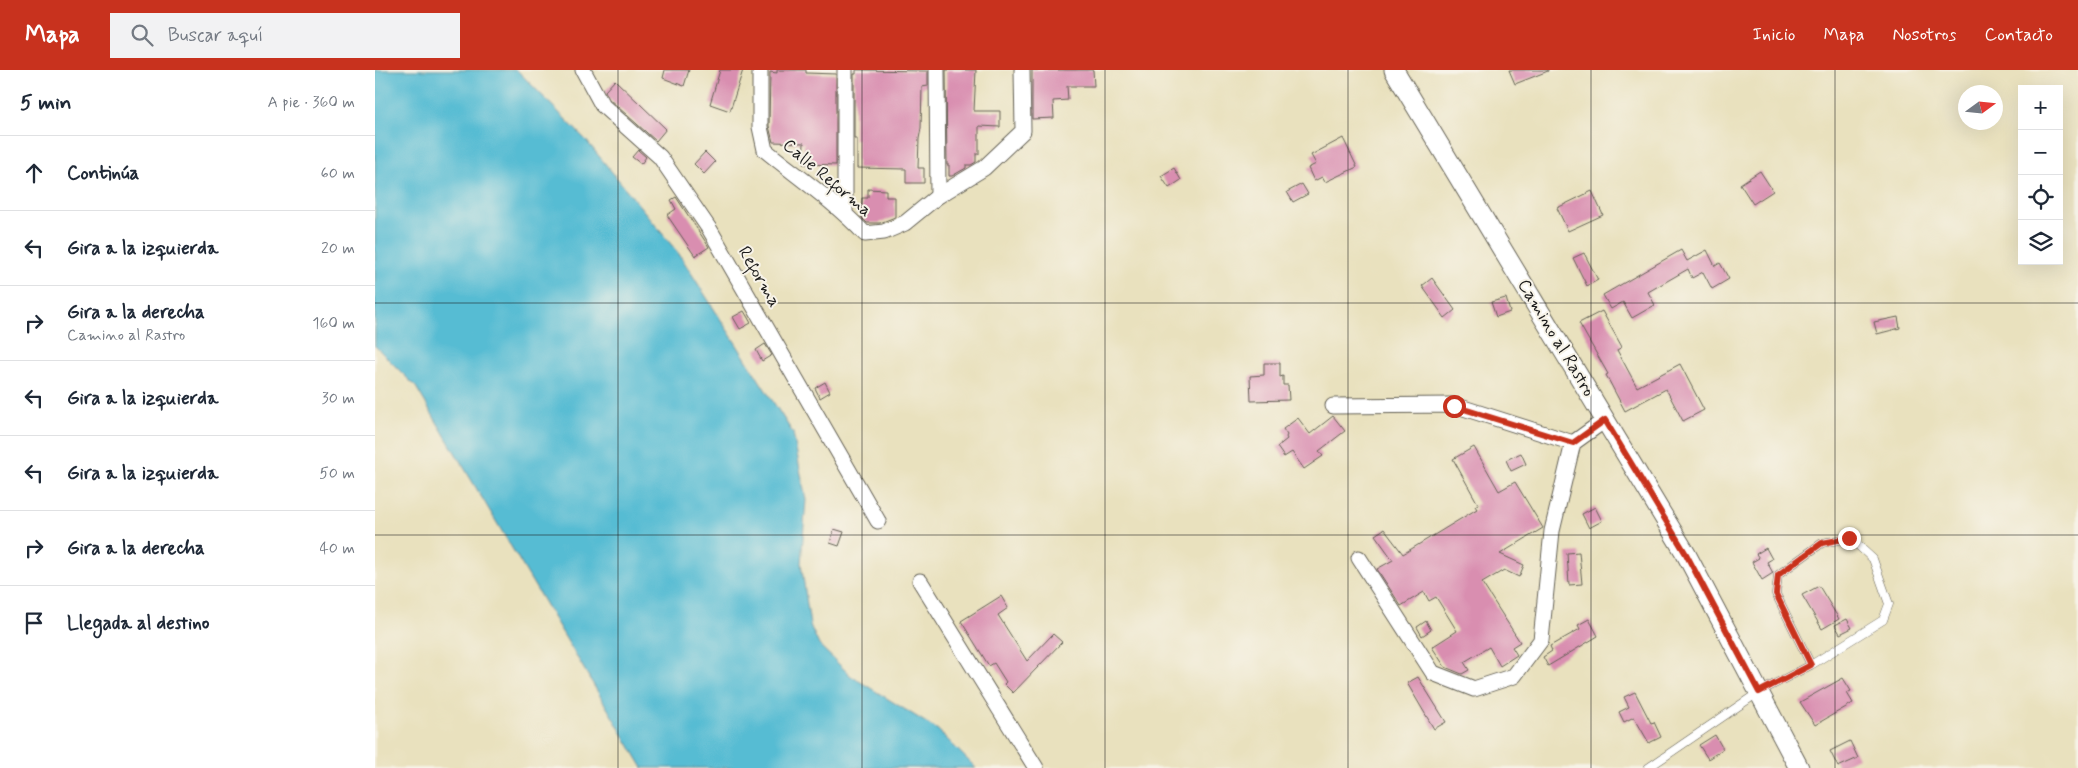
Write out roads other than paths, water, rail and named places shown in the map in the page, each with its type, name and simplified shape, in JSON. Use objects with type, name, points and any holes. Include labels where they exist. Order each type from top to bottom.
[{"type":"street","name":"Reforma","points":[[583,70],[602,106],[660,157],[711,230],[878,521]]},
{"type":"street","name":"Calle Reforma","points":[[760,70],[760,127],[765,150],[845,212],[865,234],[884,232],[905,223],[938,196]]},
{"type":"street","points":[[845,70],[845,212]]},
{"type":"street","points":[[937,70],[938,196]]},
{"type":"street","points":[[938,196],[984,168],[1023,131],[1022,70]]},
{"type":"street","name":"Camino al Rastro","points":[[1394,70],[1686,554],[1799,768]]},
{"type":"street","points":[[1333,406],[1454,406],[1573,443]]},
{"type":"street","points":[[1359,558],[1433,673],[1473,688],[1514,676],[1541,640],[1552,531],[1573,443],[1605,420]]},
{"type":"street","points":[[920,580],[1036,768]]},
{"type":"lane","points":[[1648,768],[1759,692],[1811,665],[1883,620],[1889,604],[1873,559],[1849,538],[1822,543],[1778,575],[1776,594],[1811,665]]},
{"type":"water","points":[[375,70],[517,70],[585,139],[679,254],[793,433],[806,500],[801,563],[810,625],[819,645],[851,676],[938,730],[976,768],[643,768],[416,387],[375,346]]}]
